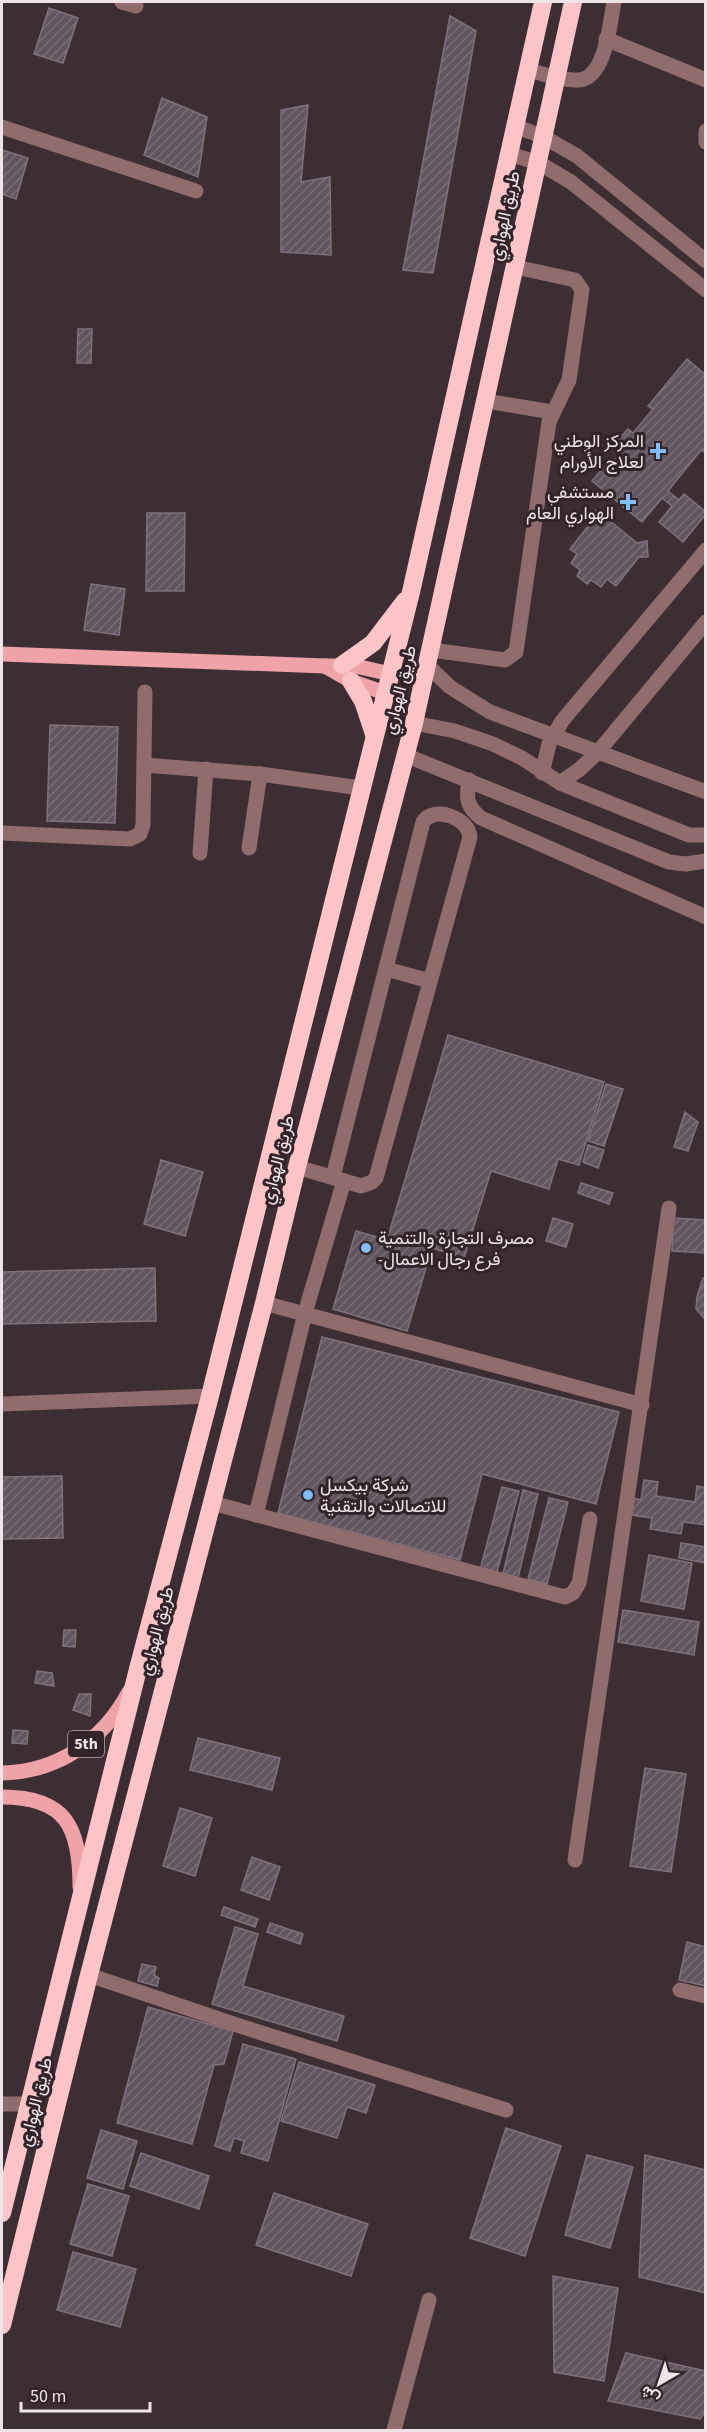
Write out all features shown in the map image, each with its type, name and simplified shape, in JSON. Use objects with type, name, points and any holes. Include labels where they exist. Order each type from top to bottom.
[{"type":"highway","name":"طريق الهواري","points":[[2,2213],[391,674],[543,2]]},
{"type":"highway","name":"طريق الهواري","points":[[2,2325],[89,1975],[430,658],[573,2]]},
{"type":"highway","points":[[333,666],[357,656],[373,643],[411,592]]},
{"type":"highway","points":[[351,681],[367,709],[375,734]]},
{"type":"highway","points":[[247,1246],[276,1254]]},
{"type":"main road","points":[[2,654],[333,666],[391,674]]},
{"type":"main road","points":[[333,666],[351,681],[385,693]]},
{"type":"main road","name":"5th","points":[[2,1773],[32,1770],[67,1756],[83,1746],[98,1734],[122,1704],[138,1670]]},
{"type":"main road","points":[[2,1797],[19,1797],[45,1803],[68,1824],[76,1842],[80,1906]]},
{"type":"street","points":[[528,70],[579,80],[591,75],[601,62],[614,2]]},
{"type":"street","points":[[606,39],[705,80]]},
{"type":"street","points":[[515,126],[544,136],[577,156],[705,261]]},
{"type":"street","points":[[2,127],[196,191]]},
{"type":"street","points":[[705,131],[705,142]]},
{"type":"street","points":[[509,154],[539,163],[571,182],[705,290]]},
{"type":"street","points":[[430,658],[505,660],[516,652],[552,412],[569,380],[582,290],[575,280],[516,267]]},
{"type":"street","points":[[486,401],[552,412]]},
{"type":"street","points":[[542,772],[553,735],[572,708],[705,550]]},
{"type":"street","points":[[560,783],[598,752],[705,622]]},
{"type":"street","points":[[430,658],[450,687],[476,705],[705,792]]},
{"type":"street","points":[[2,833],[135,837],[142,830],[143,825],[145,692]]},
{"type":"street","points":[[414,723],[454,730],[483,740],[512,753],[560,783],[689,835],[705,835]]},
{"type":"street","points":[[405,755],[669,862],[686,864],[705,861]]},
{"type":"street","points":[[144,765],[206,768],[361,788]]},
{"type":"street","points":[[200,853],[206,768]]},
{"type":"street","points":[[249,848],[260,774]]},
{"type":"street","points":[[469,780],[466,799],[470,809],[480,818],[705,917]]},
{"type":"street","points":[[256,1515],[338,1179],[386,969],[423,822],[428,815],[434,813],[465,823],[470,837],[376,1178],[367,1185],[338,1179],[297,1167]]},
{"type":"street","points":[[386,969],[430,981]]},
{"type":"street","points":[[575,1860],[669,1208]]},
{"type":"street","points":[[264,1303],[642,1405]]},
{"type":"street","points":[[2,1404],[210,1396]]},
{"type":"street","points":[[212,1503],[565,1597],[573,1593],[579,1583],[590,1519]]},
{"type":"street","points":[[89,1975],[246,2028],[506,2110]]},
{"type":"street","points":[[680,1990],[705,1996]]},
{"type":"street","points":[[2,2104],[30,2104]]},
{"type":"street","points":[[394,2430],[429,2300]]},
{"type":"building","points":[[49,8],[78,18],[63,63],[34,54]]},
{"type":"building","points":[[450,16],[476,31],[433,273],[403,270]]},
{"type":"building","points":[[162,98],[207,117],[198,177],[144,155]]},
{"type":"building","points":[[308,105],[301,182],[330,177],[331,255],[281,252],[281,110]]},
{"type":"building","points":[[2,150],[28,158],[16,199],[2,194]]},
{"type":"building","points":[[78,329],[92,329],[91,363],[77,363]]},
{"type":"building","points":[[687,359],[706,375],[706,451],[701,450],[668,491],[679,500],[684,494],[706,514],[683,542],[659,522],[672,506],[662,498],[642,522],[592,481],[609,461],[612,463],[627,446],[619,439],[628,429],[633,433],[653,409],[648,406]]},
{"type":"building","points":[[609,510],[609,520],[637,543],[647,541],[648,557],[639,557],[616,586],[607,579],[601,587],[591,580],[587,584],[577,576],[580,570],[571,563],[577,554],[570,549],[592,521],[591,511]]},
{"type":"building","points":[[147,513],[185,513],[184,591],[146,591]]},
{"type":"building","points":[[91,584],[125,589],[119,635],[84,630]]},
{"type":"building","points":[[50,725],[118,727],[115,823],[47,821]]},
{"type":"building","points":[[448,1035],[604,1082],[579,1165],[558,1159],[549,1189],[491,1171],[464,1258],[432,1248],[407,1331],[333,1309],[356,1231],[387,1240]]},
{"type":"building","points":[[606,1084],[623,1089],[604,1146],[588,1141]]},
{"type":"building","points":[[685,1112],[698,1122],[688,1151],[674,1147]]},
{"type":"building","points":[[588,1145],[604,1150],[598,1168],[583,1162]]},
{"type":"building","points":[[161,1160],[203,1172],[185,1236],[144,1224]]},
{"type":"building","points":[[581,1183],[613,1193],[609,1204],[578,1193]]},
{"type":"building","points":[[553,1218],[573,1224],[566,1247],[546,1241]]},
{"type":"building","points":[[673,1218],[706,1220],[706,1253],[672,1251]]},
{"type":"building","points":[[155,1268],[156,1321],[2,1324],[2,1272]]},
{"type":"building","points":[[703,1278],[706,1279],[706,1320],[696,1309]]},
{"type":"building","points":[[322,1337],[619,1412],[596,1504],[482,1474],[460,1560],[278,1513]]},
{"type":"building","points":[[62,1476],[63,1538],[2,1539],[2,1477]]},
{"type":"building","points":[[644,1480],[658,1482],[656,1496],[695,1502],[697,1486],[706,1488],[706,1525],[683,1522],[681,1534],[650,1529],[652,1518],[632,1515],[634,1498],[641,1500]]},
{"type":"building","points":[[502,1487],[519,1491],[496,1575],[480,1570]]},
{"type":"building","points":[[523,1490],[538,1494],[518,1578],[503,1574]]},
{"type":"building","points":[[549,1498],[568,1502],[547,1584],[528,1579]]},
{"type":"building","points":[[681,1543],[706,1547],[706,1563],[679,1558]]},
{"type":"building","points":[[649,1555],[692,1563],[684,1609],[641,1601]]},
{"type":"building","points":[[623,1610],[699,1622],[694,1655],[618,1642]]},
{"type":"building","points":[[64,1630],[76,1630],[75,1647],[63,1646]]},
{"type":"building","points":[[37,1671],[52,1673],[54,1686],[35,1683]]},
{"type":"building","points":[[79,1694],[91,1694],[90,1716],[73,1710]]},
{"type":"building","points":[[13,1730],[28,1731],[27,1744],[12,1743]]},
{"type":"building","points":[[198,1738],[280,1758],[272,1790],[190,1770]]},
{"type":"building","points":[[645,1768],[686,1774],[671,1872],[630,1866]]},
{"type":"building","points":[[180,1808],[212,1818],[195,1876],[163,1866]]},
{"type":"building","points":[[252,1857],[280,1867],[269,1900],[241,1890]]},
{"type":"building","points":[[224,1907],[258,1919],[255,1927],[221,1915]]},
{"type":"building","points":[[270,1923],[303,1934],[300,1944],[267,1932]]},
{"type":"building","points":[[235,1927],[258,1934],[243,1986],[344,2016],[337,2041],[212,2004]]},
{"type":"building","points":[[687,1942],[706,1947],[706,1986],[679,1980]]},
{"type":"building","points":[[142,1964],[156,1967],[154,1975],[159,1978],[157,1986],[138,1981]]},
{"type":"building","points":[[148,2007],[233,2031],[224,2064],[214,2065],[192,2144],[117,2123]]},
{"type":"building","points":[[243,2044],[296,2059],[268,2161],[241,2153],[244,2141],[234,2138],[230,2151],[215,2146]]},
{"type":"building","points":[[299,2062],[375,2085],[366,2113],[347,2107],[337,2138],[281,2121]]},
{"type":"building","points":[[506,2128],[561,2146],[525,2256],[470,2238]]},
{"type":"building","points":[[101,2130],[137,2141],[123,2189],[87,2178]]},
{"type":"building","points":[[141,2153],[209,2176],[199,2209],[130,2186]]},
{"type":"building","points":[[587,2155],[633,2167],[610,2248],[565,2235]]},
{"type":"building","points":[[645,2155],[706,2170],[706,2293],[639,2277]]},
{"type":"building","points":[[88,2184],[129,2196],[112,2256],[70,2244]]},
{"type":"building","points":[[274,2193],[368,2224],[351,2276],[256,2245]]},
{"type":"building","points":[[73,2252],[136,2269],[120,2327],[57,2310]]},
{"type":"building","points":[[553,2276],[618,2288],[604,2381],[554,2372]]},
{"type":"building","points":[[626,2353],[706,2371],[706,2411],[700,2419],[608,2401]]},
{"type":"place","name":"المركز الوطني لعلاج الأورام","points":[[658,451]]},
{"type":"place","name":"مستشفي الهواري العام","points":[[628,502]]},
{"type":"place","name":"مصرف التجارة والتنمية -فرع رجال الاعمال","points":[[366,1248]]},
{"type":"place","name":"شركة بيكسل للاتصالات والتقنية","points":[[308,1495]]}]
